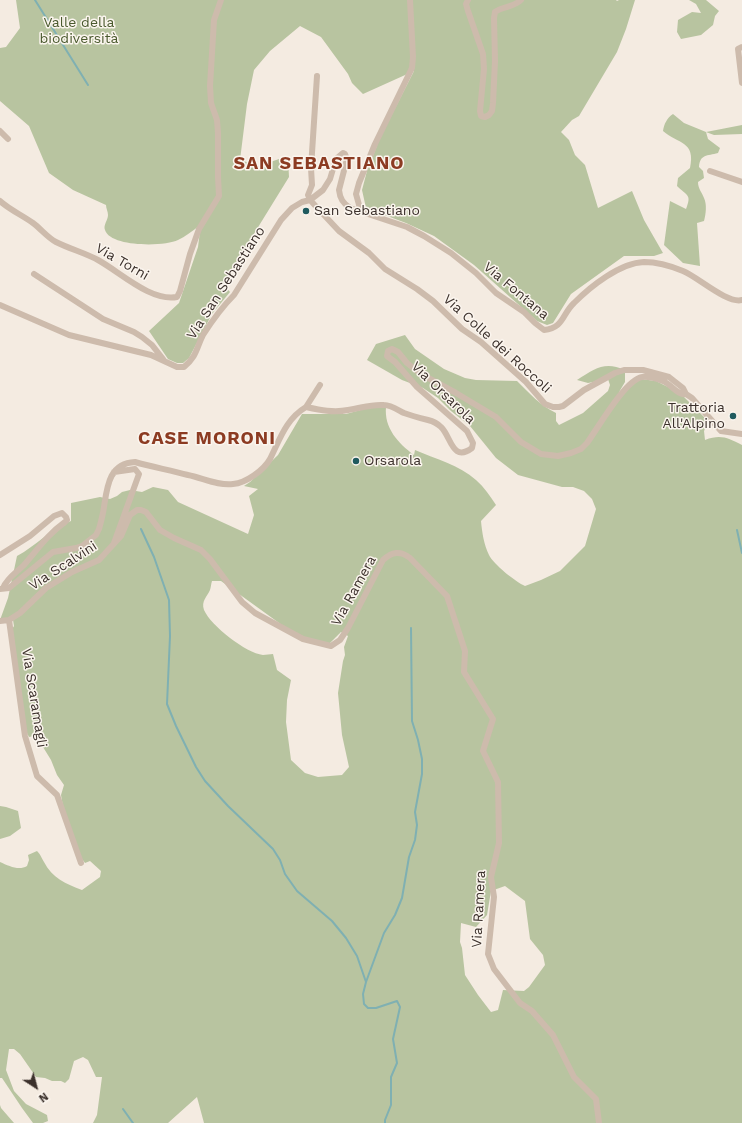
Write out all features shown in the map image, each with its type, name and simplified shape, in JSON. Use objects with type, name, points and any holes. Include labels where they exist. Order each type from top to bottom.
[{"type":"street","name":"Via Torni","points":[[0,201],[6,207],[32,223],[55,242],[98,260],[142,289],[151,293],[173,297],[177,296],[180,291],[190,254],[199,229],[220,196],[218,177],[217,120],[211,103],[210,86],[214,20],[222,0]]},
{"type":"street","points":[[361,212],[356,194],[359,183],[378,138],[412,68],[413,57],[410,0]]},
{"type":"street","points":[[468,0],[466,4],[482,54],[484,69],[480,111],[482,116],[485,117],[492,111],[493,103],[495,12],[499,8],[510,7],[521,0]]},
{"type":"street","points":[[742,46],[738,49],[742,79]]},
{"type":"street","points":[[310,200],[308,195],[312,185],[311,168],[317,76]]},
{"type":"street","points":[[0,131],[8,139]]},
{"type":"street","name":"Via San Sebastiano","points":[[0,305],[69,335],[151,355],[177,367],[184,367],[192,360],[203,336],[224,305],[234,295],[281,220],[292,208],[302,202],[310,200],[323,190],[330,179],[336,159],[340,155],[345,154],[347,158],[339,190],[344,204],[351,209]]},
{"type":"street","points":[[710,171],[742,182]]},
{"type":"street","name":"Via Colle dei Roccoli","points":[[310,200],[339,231],[369,253],[385,269],[433,301],[462,329],[481,342],[526,382],[545,404],[553,407],[563,406],[590,386],[624,370],[643,370],[669,377],[683,388],[686,394],[700,406],[718,429],[725,432],[742,434]]},
{"type":"street","name":"Via Fontana","points":[[351,209],[406,227],[424,236],[451,253],[476,273],[496,293],[524,312],[544,330],[553,329],[558,325],[573,304],[605,277],[625,267],[644,262],[664,264],[683,271],[698,279],[709,288],[732,300],[742,300]]},
{"type":"street","points":[[34,274],[103,319],[142,337],[152,345],[163,360]]},
{"type":"street","name":"Via Orsarola","points":[[306,407],[332,412],[364,406],[387,405],[441,426],[449,442],[458,452],[464,453],[472,448],[473,443],[467,431],[417,387],[395,362],[387,356],[388,351],[392,349],[398,352],[407,363],[421,374],[496,417],[521,442],[541,454],[558,456],[581,449],[629,385],[642,377],[658,378],[672,386],[680,394],[686,394]]},
{"type":"street","points":[[2,588],[9,588],[53,552],[82,546],[96,535],[100,529],[110,478],[120,465],[128,462],[134,462],[190,475],[208,481],[232,485],[246,480],[268,463],[282,432],[292,418],[306,407],[320,385]]},
{"type":"street","name":"Via Scalvini","points":[[9,620],[20,613],[46,588],[72,572],[99,560],[114,543],[139,474],[135,469],[114,472]]},
{"type":"street","name":"Via Ramera","points":[[114,543],[121,536],[130,515],[137,510],[144,511],[160,530],[201,550],[210,559],[242,602],[255,613],[303,639],[331,646],[340,640],[348,628],[384,560],[389,555],[396,552],[404,553],[447,596],[465,651],[464,672],[493,719],[483,751],[498,782],[499,843],[491,877],[494,897],[488,954],[494,969],[520,1003],[532,1010],[553,1035],[574,1077],[596,1099],[598,1123]]},
{"type":"street","points":[[0,555],[30,536],[54,516],[62,513],[66,517],[67,520],[49,534],[2,588]]},
{"type":"street","points":[[0,621],[9,620]]},
{"type":"street","name":"Via Scaramagli","points":[[9,620],[25,736],[37,776],[57,795],[81,863]]},
{"type":"green space","name":"Valle della biodiversità","points":[[16,0],[635,0],[617,52],[579,116],[572,120],[561,132],[569,140],[575,155],[585,165],[598,208],[632,191],[644,220],[663,253],[654,256],[624,256],[571,294],[553,323],[547,325],[537,321],[474,265],[434,236],[406,223],[366,208],[362,190],[367,171],[380,138],[414,71],[363,94],[352,83],[348,74],[321,37],[300,26],[270,51],[254,70],[247,104],[240,160],[259,166],[279,159],[288,159],[289,177],[223,284],[230,292],[212,314],[189,358],[183,363],[177,363],[168,359],[149,331],[179,303],[198,247],[200,231],[199,226],[178,240],[161,244],[138,244],[117,240],[109,236],[105,230],[108,215],[106,205],[73,190],[49,173],[29,126],[0,101],[0,48],[6,47],[20,28]]},
{"type":"green space","points":[[689,0],[706,0],[719,11],[715,16],[713,25],[701,35],[681,39],[677,32],[678,20],[692,12],[701,13],[696,4]]},
{"type":"green space","points":[[673,114],[684,123],[706,132],[708,139],[720,148],[718,153],[705,156],[701,160],[699,167],[703,171],[704,178],[698,182],[698,184],[706,203],[704,221],[697,223],[700,266],[683,263],[664,245],[670,201],[686,209],[689,200],[688,196],[677,186],[678,178],[690,168],[690,153],[684,144],[663,131],[666,121]]},
{"type":"green space","points":[[742,125],[742,134],[714,135],[706,132]]},
{"type":"green space","points":[[405,335],[415,349],[444,369],[465,378],[476,380],[517,381],[540,403],[556,413],[556,421],[559,425],[583,413],[608,391],[610,385],[608,379],[588,383],[577,380],[605,366],[618,367],[625,370],[625,382],[619,392],[641,379],[656,381],[680,393],[704,417],[707,425],[704,431],[705,440],[720,437],[733,440],[742,445],[742,1123],[204,1123],[197,1097],[168,1123],[93,1123],[97,1115],[102,1077],[96,1077],[88,1060],[83,1057],[74,1061],[69,1079],[65,1083],[36,1077],[20,1054],[14,1049],[9,1049],[6,1070],[14,1091],[26,1104],[47,1115],[48,1121],[43,1123],[33,1123],[2,1078],[0,1078],[0,862],[21,868],[27,866],[29,860],[28,855],[37,851],[47,868],[55,876],[65,883],[82,890],[100,877],[101,871],[90,861],[85,863],[73,847],[67,830],[61,795],[64,785],[57,775],[51,760],[43,747],[43,738],[39,735],[29,737],[26,731],[11,631],[14,626],[13,620],[0,620],[8,598],[17,556],[57,528],[71,521],[71,503],[100,497],[110,499],[122,492],[130,490],[142,492],[153,487],[168,490],[178,502],[248,534],[254,515],[249,496],[258,489],[244,486],[278,455],[302,414],[346,414],[382,404],[386,407],[387,422],[393,434],[408,450],[414,455],[415,450],[455,466],[476,480],[487,492],[496,505],[481,521],[486,547],[491,559],[516,581],[525,586],[560,571],[585,546],[596,509],[592,499],[584,491],[573,487],[562,487],[518,475],[496,458],[470,426],[451,411],[438,398],[423,388],[402,380],[367,360],[376,344]],"holes":[[[212,581],[221,581],[286,628],[301,636],[329,644],[341,632],[348,636],[344,647],[345,655],[338,693],[342,735],[349,767],[342,775],[318,777],[305,773],[291,760],[286,722],[287,700],[291,680],[277,670],[273,654],[263,655],[248,649],[230,638],[214,624],[203,607]],[[505,886],[525,901],[530,939],[543,955],[545,965],[529,987],[524,991],[503,990],[498,1010],[491,1012],[465,975],[460,942],[461,923],[476,927],[487,915],[491,891]]]},
{"type":"green space","points":[[0,806],[18,811],[21,828],[10,836],[0,839]]},
{"type":"green space","points":[[0,1105],[1,1108],[14,1123],[0,1123]]},
{"type":"waterway","points":[[35,0],[88,85]]},
{"type":"waterway","points":[[141,529],[154,557],[169,600],[170,636],[167,704],[196,767],[205,781],[228,806],[273,849],[280,860],[285,874],[297,891],[332,921],[346,938],[357,956],[366,982]]},
{"type":"waterway","points":[[737,530],[742,553]]},
{"type":"waterway","points":[[385,1123],[391,1105],[391,1077],[397,1063],[393,1039],[400,1007],[397,1001],[376,1008],[368,1008],[364,1004],[363,994],[384,933],[395,915],[402,898],[409,857],[415,840],[417,825],[415,812],[422,774],[422,759],[412,721],[411,628]]},
{"type":"waterway","points":[[123,1109],[133,1123]]},
{"type":"place","name":"San Sebastiano","points":[[306,211]]},
{"type":"place","name":"Trattoria All'Alpino","points":[[733,416]]},
{"type":"place","name":"Orsarola","points":[[356,461]]},
{"type":"district","name":"SAN SEBASTIANO","points":[[319,164]]},
{"type":"district","name":"CASE MORONI","points":[[207,439]]}]
